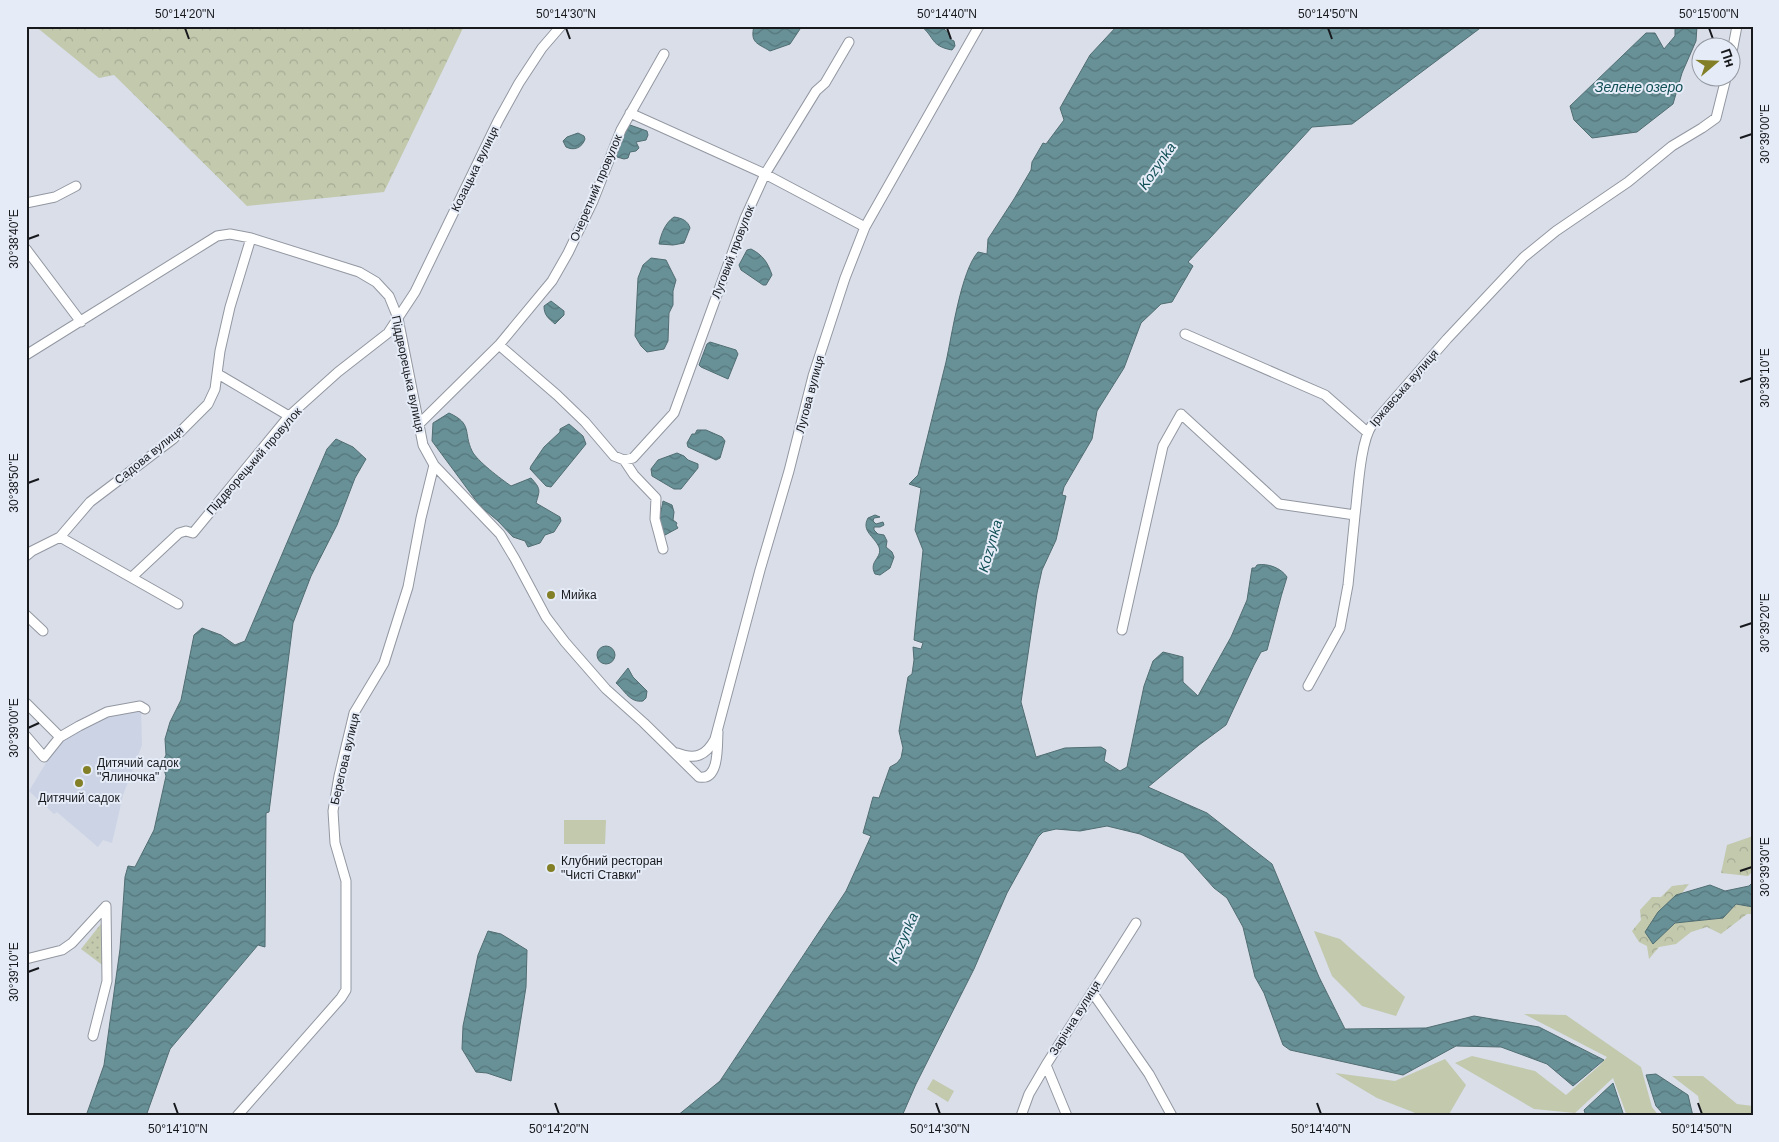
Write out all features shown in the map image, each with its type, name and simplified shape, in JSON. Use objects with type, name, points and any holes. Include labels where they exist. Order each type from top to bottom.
[{"type":"street","name":"Козацька вулиця","points":[[398,318],[415,292],[498,121],[542,48],[561,26]]},
{"type":"street","name":"Лугова вулиця","points":[[674,752],[688,757],[701,756],[713,744],[718,732],[760,570],[789,471],[813,376],[845,278],[865,227],[979,26]]},
{"type":"street","name":"Луговий провулок","points":[[624,460],[633,458],[674,413],[727,262],[765,174],[816,91],[824,83],[849,42]]},
{"type":"street","name":"Очеретний провулок","points":[[418,425],[499,345],[552,281],[593,201],[621,130],[664,54]]},
{"type":"street","name":"Іржавська вулиця","points":[[1308,686],[1340,628],[1348,585],[1355,515],[1367,432],[1447,339],[1524,258],[1556,231],[1628,182],[1672,146],[1716,118],[1724,88]]},
{"type":"street","points":[[630,113],[765,174],[865,227]]},
{"type":"street","points":[[26,203],[55,197],[76,186]]},
{"type":"street","name":"Піддворецька вулиця","points":[[26,356],[217,236],[230,234],[251,238],[359,272],[376,282],[389,296],[398,318],[423,445],[434,464],[500,534],[546,618],[606,689],[697,776],[707,777],[712,773],[716,763],[718,732]]},
{"type":"street","name":"Садова вулиця","points":[[26,556],[60,537],[90,502],[173,439],[208,404],[216,389],[220,351],[230,307],[251,238]]},
{"type":"street","points":[[26,249],[81,322]]},
{"type":"street","name":"Піддворецький провулок","points":[[132,577],[178,533],[193,532],[289,416],[338,372],[388,333],[398,318]]},
{"type":"street","points":[[1185,334],[1325,395],[1367,432]]},
{"type":"street","points":[[499,345],[571,409],[614,456],[624,460],[634,475],[656,498],[655,519],[663,549]]},
{"type":"street","points":[[218,374],[289,416]]},
{"type":"street","points":[[1122,630],[1164,446],[1181,414],[1279,504],[1355,515]]},
{"type":"street","name":"Берегова вулиця","points":[[237,1116],[346,990],[346,881],[334,843],[333,812],[339,776],[354,713],[384,663],[408,587],[421,518],[434,464]]},
{"type":"street","points":[[60,537],[178,604]]},
{"type":"street","points":[[26,615],[43,631]]},
{"type":"street","points":[[26,704],[60,737]]},
{"type":"street","points":[[26,736],[44,757],[60,737],[106,712],[140,706],[146,709]]},
{"type":"street","points":[[26,959],[62,950],[72,943],[106,906],[108,981],[93,1036]]},
{"type":"street","name":"Зарічна вулиця","points":[[1021,1116],[1029,1094],[1046,1064],[1136,923]]},
{"type":"street","points":[[1092,992],[1149,1074],[1172,1116]]},
{"type":"street","points":[[1046,1064],[1068,1116]]},
{"type":"shaded area","name":"Дитячий садок \"Ялиночка\"","points":[[141,710],[142,745],[123,795],[112,843],[103,840],[98,847],[57,812],[54,814],[29,791],[55,748],[75,731],[104,717]]},
{"type":"green space","points":[[35,26],[464,26],[384,192],[247,206],[114,75],[99,78]]},
{"type":"green space","points":[[564,820],[606,820],[605,844],[564,844]]},
{"type":"green space","points":[[1753,836],[1753,871],[1748,876],[1721,873],[1727,845]]},
{"type":"green space","points":[[1689,884],[1682,893],[1676,895],[1675,923],[1723,918],[1736,904],[1753,907],[1753,914],[1747,914],[1721,934],[1707,927],[1691,932],[1676,944],[1659,947],[1649,959],[1647,946],[1639,942],[1632,931],[1641,920],[1640,910],[1652,897],[1661,897],[1672,886]]},
{"type":"green space","points":[[104,920],[105,967],[81,949]]},
{"type":"green space","points":[[1314,931],[1340,939],[1405,997],[1396,1016],[1362,1006],[1332,976]]},
{"type":"green space","points":[[1524,1014],[1566,1015],[1641,1067],[1652,1107],[1659,1116],[1627,1116],[1613,1078],[1575,1113],[1534,1109],[1455,1063],[1472,1056],[1535,1071],[1566,1095],[1607,1057]]},
{"type":"green space","points":[[1445,1059],[1466,1085],[1448,1116],[1423,1116],[1377,1098],[1335,1073],[1395,1081]]},
{"type":"green space","points":[[1672,1076],[1703,1076],[1737,1104],[1753,1106],[1753,1116],[1702,1116],[1698,1096]]},
{"type":"green space","points":[[933,1079],[954,1091],[948,1102],[927,1089]]},
{"type":"water","points":[[754,26],[802,26],[790,44],[770,51],[758,44],[754,39]]},
{"type":"water","points":[[921,26],[940,26],[949,33],[950,39],[954,41],[955,46],[952,50],[936,44]]},
{"type":"water","name":"Kozynka","points":[[1117,26],[1483,26],[1352,124],[1312,127],[1188,262],[1193,266],[1172,302],[1161,304],[1141,323],[1124,368],[1097,411],[1092,439],[1064,487],[1062,495],[1066,496],[1056,540],[1042,570],[1021,702],[1036,757],[1065,748],[1101,747],[1106,750],[1104,761],[1120,771],[1127,767],[1144,686],[1153,661],[1163,652],[1183,657],[1183,682],[1198,696],[1231,637],[1247,600],[1252,568],[1261,565],[1278,569],[1287,577],[1267,650],[1261,652],[1226,725],[1148,787],[1207,813],[1272,864],[1319,977],[1345,1029],[1426,1028],[1474,1016],[1539,1027],[1604,1060],[1573,1086],[1547,1064],[1501,1047],[1456,1046],[1403,1075],[1290,1050],[1283,1045],[1264,993],[1255,977],[1243,927],[1227,898],[1214,888],[1183,853],[1140,834],[1107,826],[1080,831],[1056,829],[1043,832],[1038,837],[1007,893],[974,969],[916,1084],[902,1116],[677,1116],[720,1081],[846,891],[871,836],[863,833],[873,797],[879,798],[890,767],[901,758],[903,748],[899,731],[908,677],[912,674],[913,647],[921,649],[923,643],[914,640],[923,550],[915,530],[921,488],[909,484],[918,475],[962,288],[972,261],[978,252],[987,254],[988,239],[1031,170],[1032,162],[1043,143],[1046,144],[1064,120],[1060,108],[1090,55]]},
{"type":"water","name":"Зелене озеро","points":[[1675,26],[1697,26],[1696,38],[1692,38],[1692,50],[1682,73],[1673,104],[1637,132],[1592,138],[1574,120],[1570,106],[1646,33],[1655,33],[1664,49],[1675,36]]},
{"type":"water","points":[[630,125],[647,131],[646,140],[636,142],[639,148],[636,151],[630,152],[628,158],[617,157],[616,154],[627,126]]},
{"type":"water","points":[[578,133],[584,136],[585,139],[582,145],[575,149],[566,147],[563,141],[567,137]]},
{"type":"water","points":[[674,217],[684,220],[690,228],[684,243],[673,245],[659,244],[664,229]]},
{"type":"water","points":[[751,249],[767,263],[772,275],[766,285],[763,285],[741,270],[739,265],[747,250]]},
{"type":"water","points":[[651,258],[666,260],[676,280],[673,291],[673,305],[669,313],[668,341],[664,349],[647,352],[635,336],[638,278],[643,265]]},
{"type":"water","points":[[551,301],[564,311],[564,315],[555,324],[547,316],[544,309],[544,306]]},
{"type":"water","points":[[710,342],[736,350],[738,354],[728,379],[699,365],[707,344]]},
{"type":"water","points":[[449,413],[457,417],[464,425],[472,451],[479,460],[511,486],[531,478],[539,490],[536,503],[560,517],[561,521],[554,532],[545,535],[540,543],[528,547],[525,541],[513,537],[480,506],[432,441],[433,423]]},
{"type":"water","points":[[569,424],[583,436],[586,444],[551,487],[546,486],[530,469],[531,466],[544,447],[560,432],[560,429]]},
{"type":"water","points":[[697,430],[706,430],[722,437],[725,441],[720,458],[716,460],[688,447],[687,443],[692,434],[695,434]]},
{"type":"water","points":[[336,439],[353,447],[366,459],[355,478],[337,525],[311,576],[293,623],[269,812],[266,813],[265,947],[258,945],[170,1049],[146,1116],[86,1116],[104,1065],[120,949],[125,877],[128,866],[135,867],[154,830],[166,776],[162,763],[166,755],[165,739],[170,722],[181,700],[194,635],[202,628],[221,635],[235,645],[245,641],[327,449]]},
{"type":"water","points":[[677,453],[698,464],[698,468],[681,489],[674,489],[652,476],[651,469],[658,460]]},
{"type":"water","points":[[663,501],[672,505],[674,512],[673,520],[677,523],[678,528],[665,535],[660,523]]},
{"type":"water","points":[[875,515],[880,517],[874,518],[873,521],[876,524],[883,522],[884,525],[874,527],[874,530],[878,534],[884,535],[887,541],[886,547],[892,552],[894,557],[890,568],[880,575],[875,574],[873,570],[880,551],[879,547],[866,526],[868,518]]},
{"type":"water","points":[[606,646],[612,649],[615,655],[612,661],[606,664],[600,661],[597,655],[600,649]]},
{"type":"water","points":[[628,668],[633,677],[647,691],[646,698],[643,701],[635,700],[628,696],[616,683]]},
{"type":"water","points":[[1753,882],[1753,907],[1736,904],[1723,918],[1675,923],[1653,944],[1645,932],[1658,912],[1676,895],[1710,885],[1725,891],[1749,886]]},
{"type":"water","points":[[488,931],[501,934],[527,950],[526,987],[511,1081],[487,1073],[476,1072],[462,1049],[463,1026],[478,955]]},
{"type":"water","points":[[1656,1074],[1688,1095],[1693,1116],[1665,1116],[1656,1106],[1646,1075]]},
{"type":"water","points":[[1613,1083],[1624,1116],[1586,1116],[1584,1110]]},
{"type":"place","name":"Мийка","points":[[551,595]]},
{"type":"place","name":"Дитячий садок \"Ялиночка\"","points":[[87,770]]},
{"type":"place","name":"Дитячий садок","points":[[79,783]]},
{"type":"place","name":"Клубний ресторан \"Чисті Ставки\"","points":[[551,868]]}]
